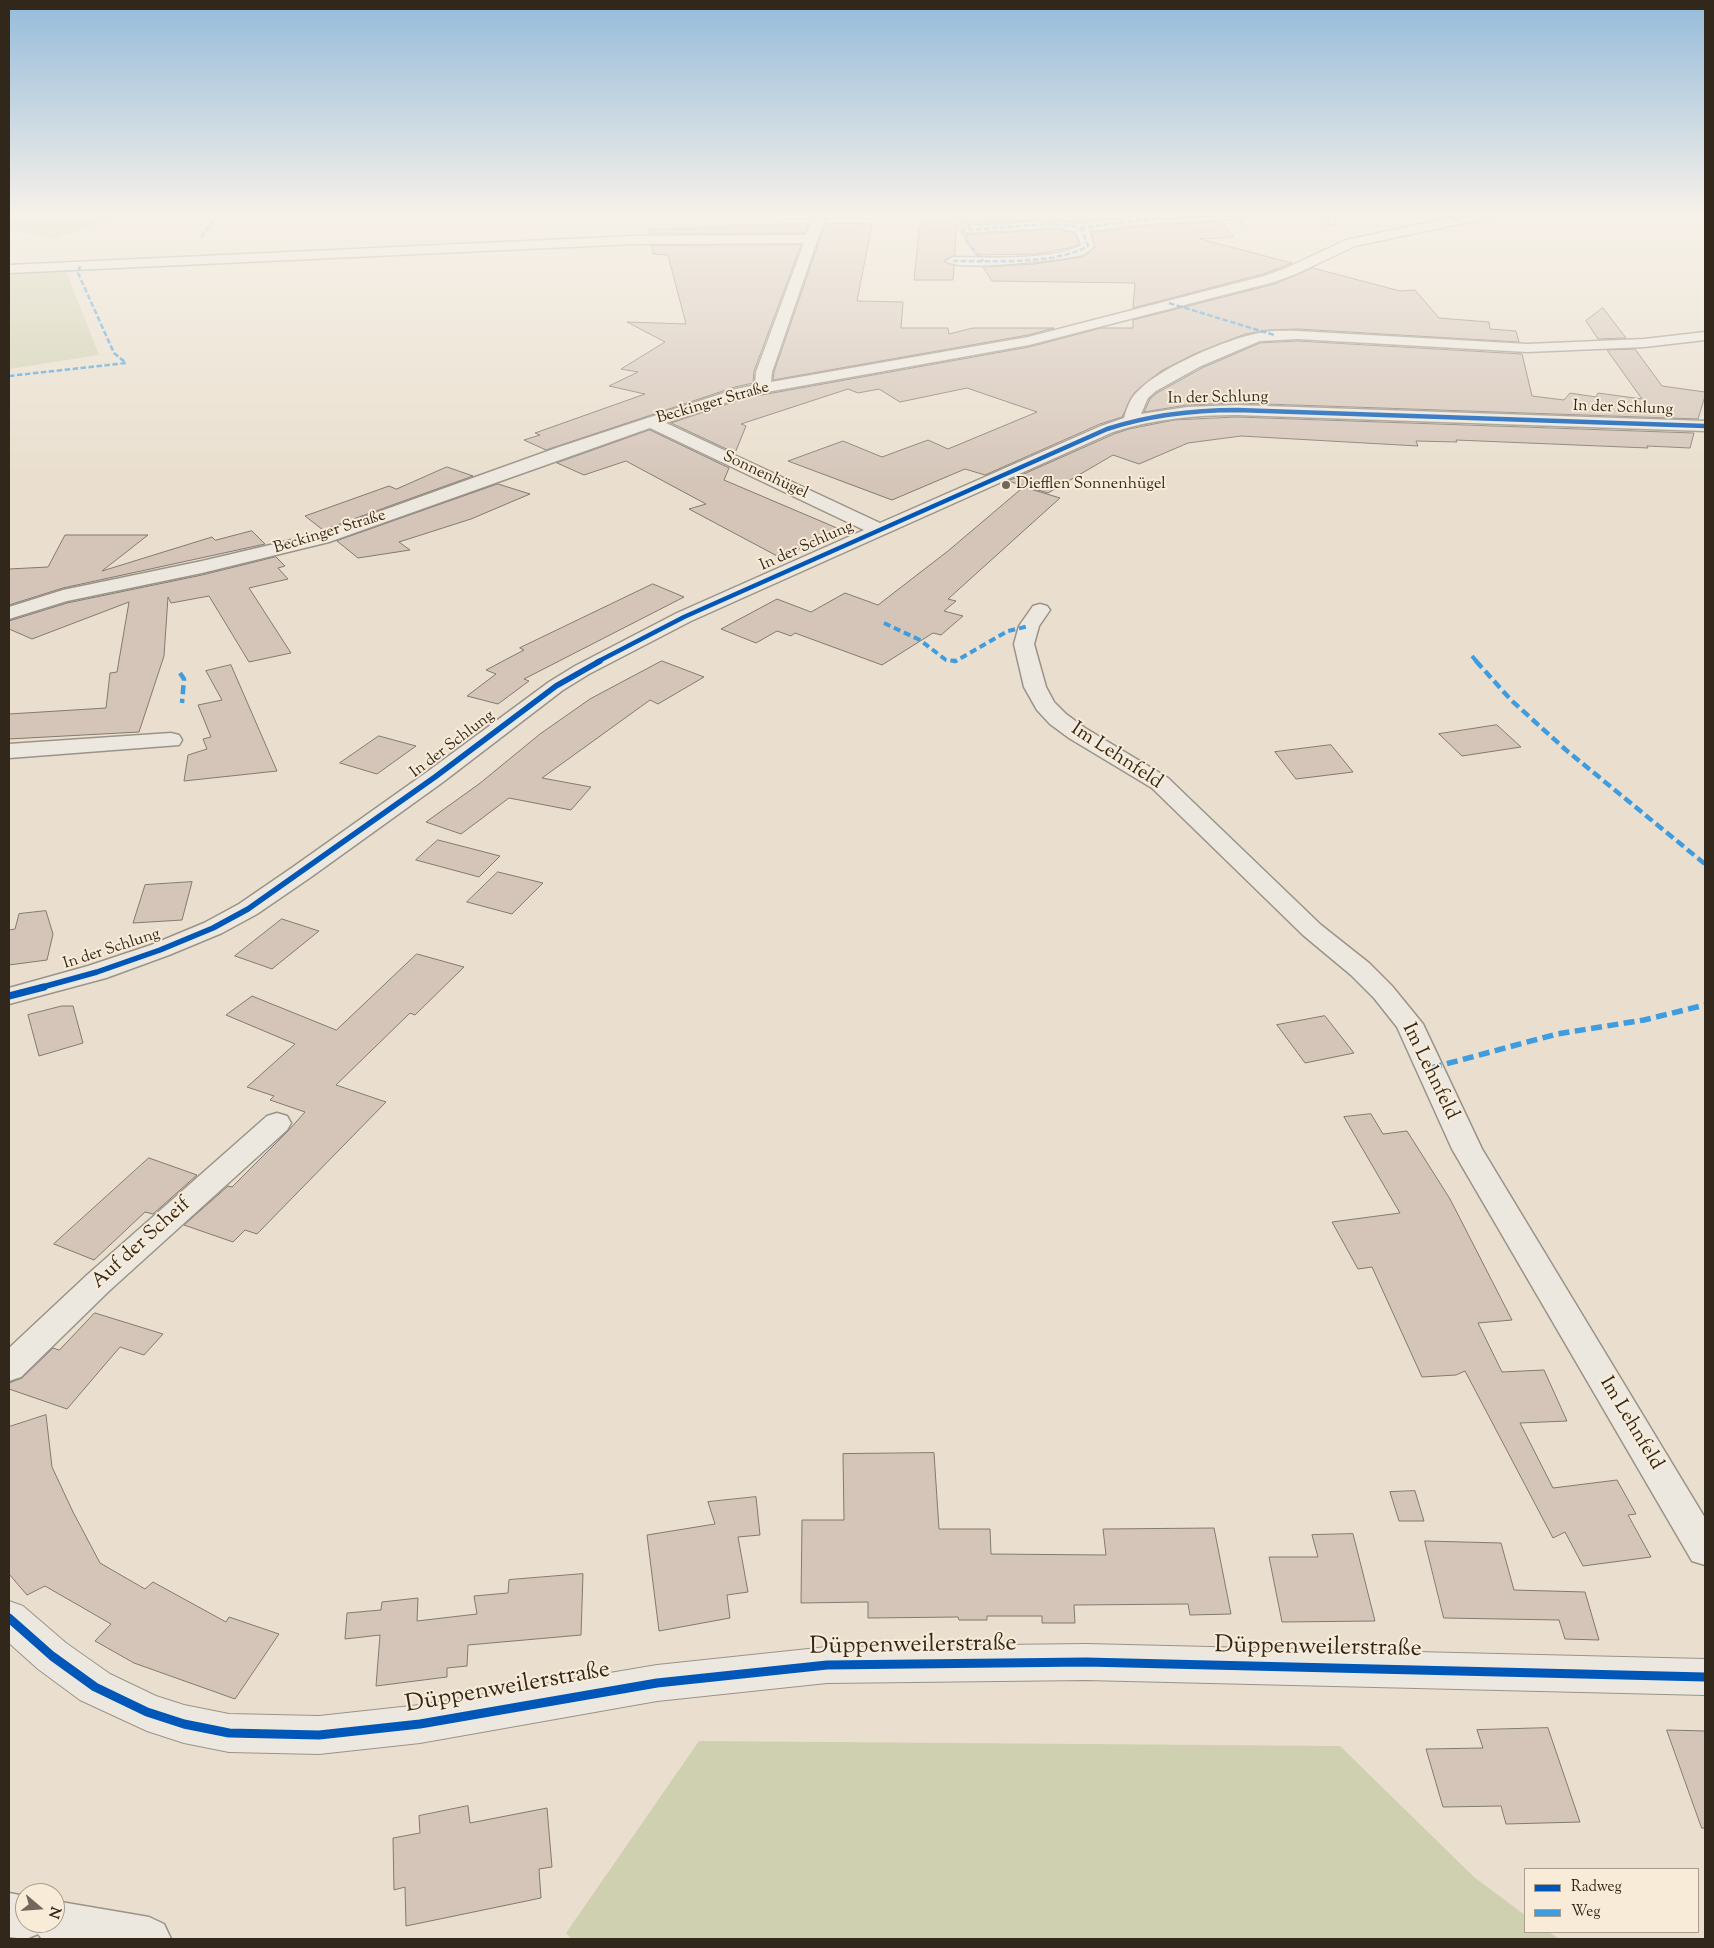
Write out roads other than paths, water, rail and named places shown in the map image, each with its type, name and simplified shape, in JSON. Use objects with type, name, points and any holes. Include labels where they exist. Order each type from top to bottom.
[{"type":"street","points":[[763,388],[764,372],[788,303]]},
{"type":"street","name":"Beckinger Straße","points":[[9,613],[62,596],[202,567],[323,538],[717,400],[763,388],[1028,341],[1176,303]]},
{"type":"street","points":[[1132,420],[1138,401],[1159,383],[1211,355],[1256,337],[1298,335],[1527,348],[1644,343],[1705,336]]},
{"type":"street","name":"In der Schlung","points":[[9,996],[97,972],[160,950],[220,924],[248,909],[302,872],[435,777],[556,686],[582,670],[684,617],[1050,454],[1132,420],[1154,414],[1236,410],[1705,426]]},
{"type":"street","name":"Sonnenhügel","points":[[651,422],[880,530]]},
{"type":"street","name":"Im Lehnfeld","points":[[1040,610],[1029,626],[1024,644],[1035,687],[1046,705],[1058,719],[1077,733],[1160,783],[1312,930],[1360,969],[1408,1024],[1431,1068],[1445,1105],[1467,1149],[1705,1550]]},
{"type":"street","points":[[9,751],[171,740]]},
{"type":"street","name":"Auf der Scheif","points":[[9,1368],[98,1283],[277,1123]]},
{"type":"street","name":"Düppenweilerstraße","points":[[9,1618],[52,1656],[95,1687],[147,1712],[175,1721],[238,1734],[318,1735],[420,1724],[657,1683],[827,1665],[1086,1662],[1705,1677]]},
{"type":"street","points":[[65,1925],[149,1939]]},
{"type":"place","name":"Diefflen Sonnenhügel","points":[[1006,485]]}]
